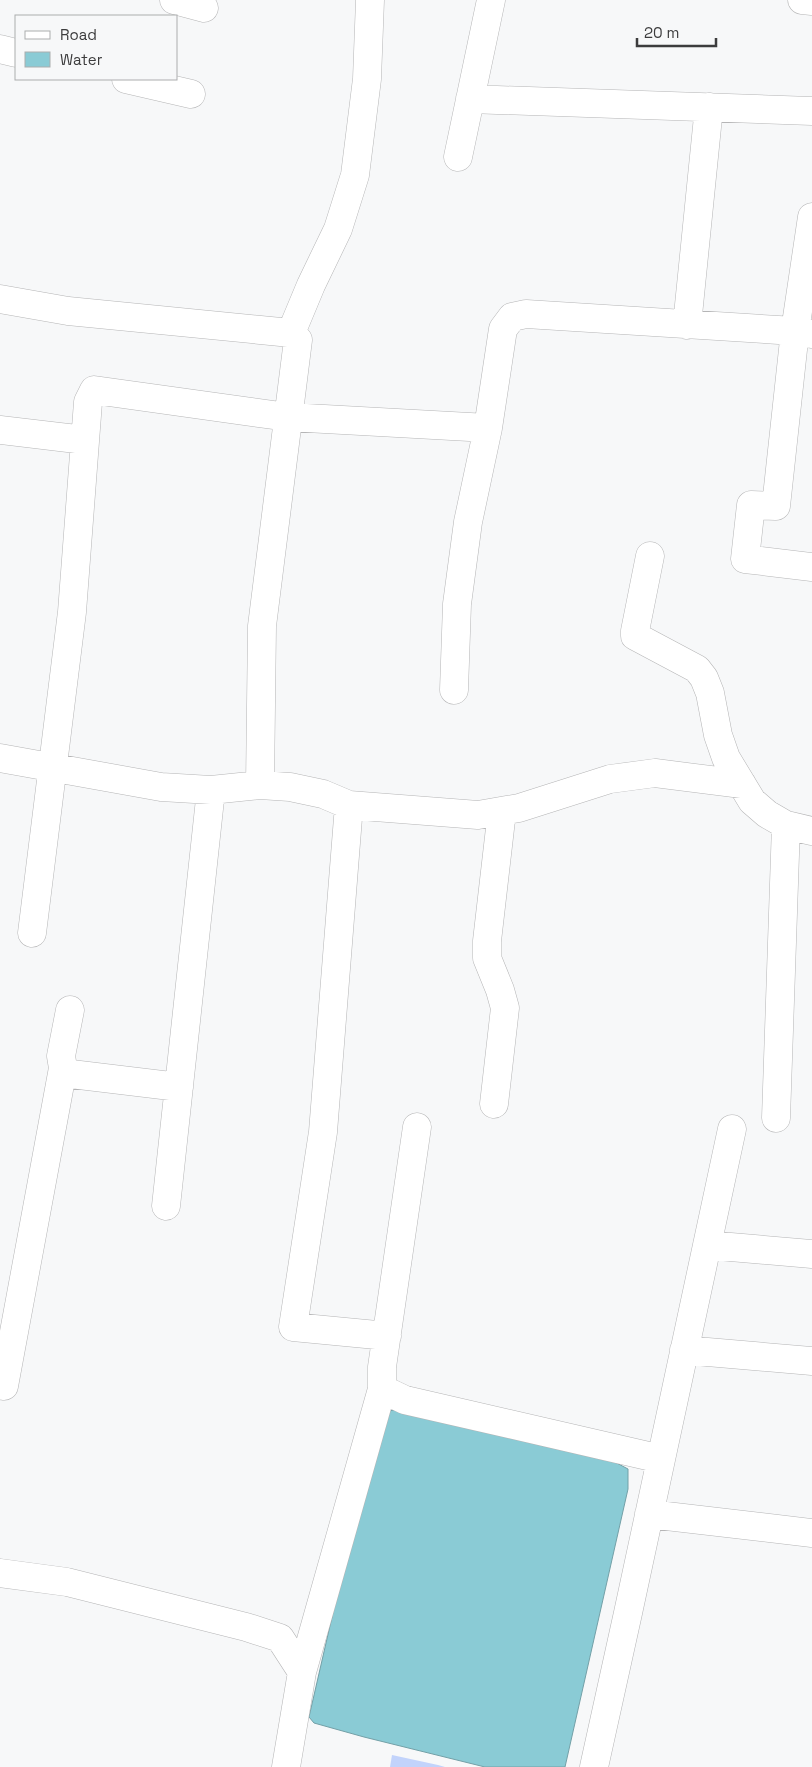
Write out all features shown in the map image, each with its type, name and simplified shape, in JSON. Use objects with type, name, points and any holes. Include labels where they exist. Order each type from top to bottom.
[{"type":"street","points":[[174,0],[204,8]]},
{"type":"street","points":[[291,333],[311,285],[338,229],[355,175],[367,79],[370,0]]},
{"type":"street","points":[[458,157],[491,0]]},
{"type":"street","points":[[802,0],[812,1]]},
{"type":"street","points":[[0,49],[15,53]]},
{"type":"street","points":[[130,80],[191,94]]},
{"type":"street","points":[[470,99],[812,111]]},
{"type":"street","points":[[687,325],[709,107]]},
{"type":"street","points":[[812,217],[803,332],[776,506],[751,505],[745,559],[812,567]]},
{"type":"street","points":[[0,300],[68,311],[291,333],[298,340],[262,626],[260,786]]},
{"type":"street","points":[[454,690],[457,604],[468,522],[488,428],[503,329],[512,317],[526,314],[803,332]]},
{"type":"street","points":[[32,933],[72,612],[88,402],[94,390],[288,417],[488,428]]},
{"type":"street","points":[[0,430],[85,440]]},
{"type":"street","points":[[650,556],[634,634],[638,639],[697,669],[704,678],[710,693],[718,735],[726,758],[752,801],[767,814],[786,825],[812,831]]},
{"type":"street","points":[[0,758],[161,787],[211,790],[260,786],[290,787],[315,792],[349,805],[478,815],[519,808],[610,779],[655,773],[742,784]]},
{"type":"street","points":[[166,1206],[211,790]]},
{"type":"street","points":[[349,805],[323,1132],[293,1327],[387,1336]]},
{"type":"street","points":[[494,1104],[505,1008],[488,958],[487,942],[502,811]]},
{"type":"street","points":[[776,1118],[786,825]]},
{"type":"street","points":[[4,1386],[63,1068],[61,1056],[70,1010]]},
{"type":"street","points":[[63,1068],[71,1074],[85,1077],[180,1087]]},
{"type":"street","points":[[286,1767],[302,1672],[382,1389],[382,1367],[417,1127]]},
{"type":"street","points":[[594,1767],[732,1129]]},
{"type":"street","points":[[707,1245],[812,1254]]},
{"type":"street","points":[[684,1350],[812,1361]]},
{"type":"street","points":[[382,1389],[405,1400],[661,1459]]},
{"type":"street","points":[[649,1514],[812,1533]]},
{"type":"street","points":[[0,1573],[67,1582],[280,1638],[302,1672]]},
{"type":"shaded area","points":[[392,1755],[438,1765],[445,1767],[390,1767]]},
{"type":"water","points":[[407,1407],[611,1460],[628,1469],[628,1489],[565,1767],[485,1767],[314,1723],[309,1717],[332,1617],[348,1532],[385,1412]]}]
